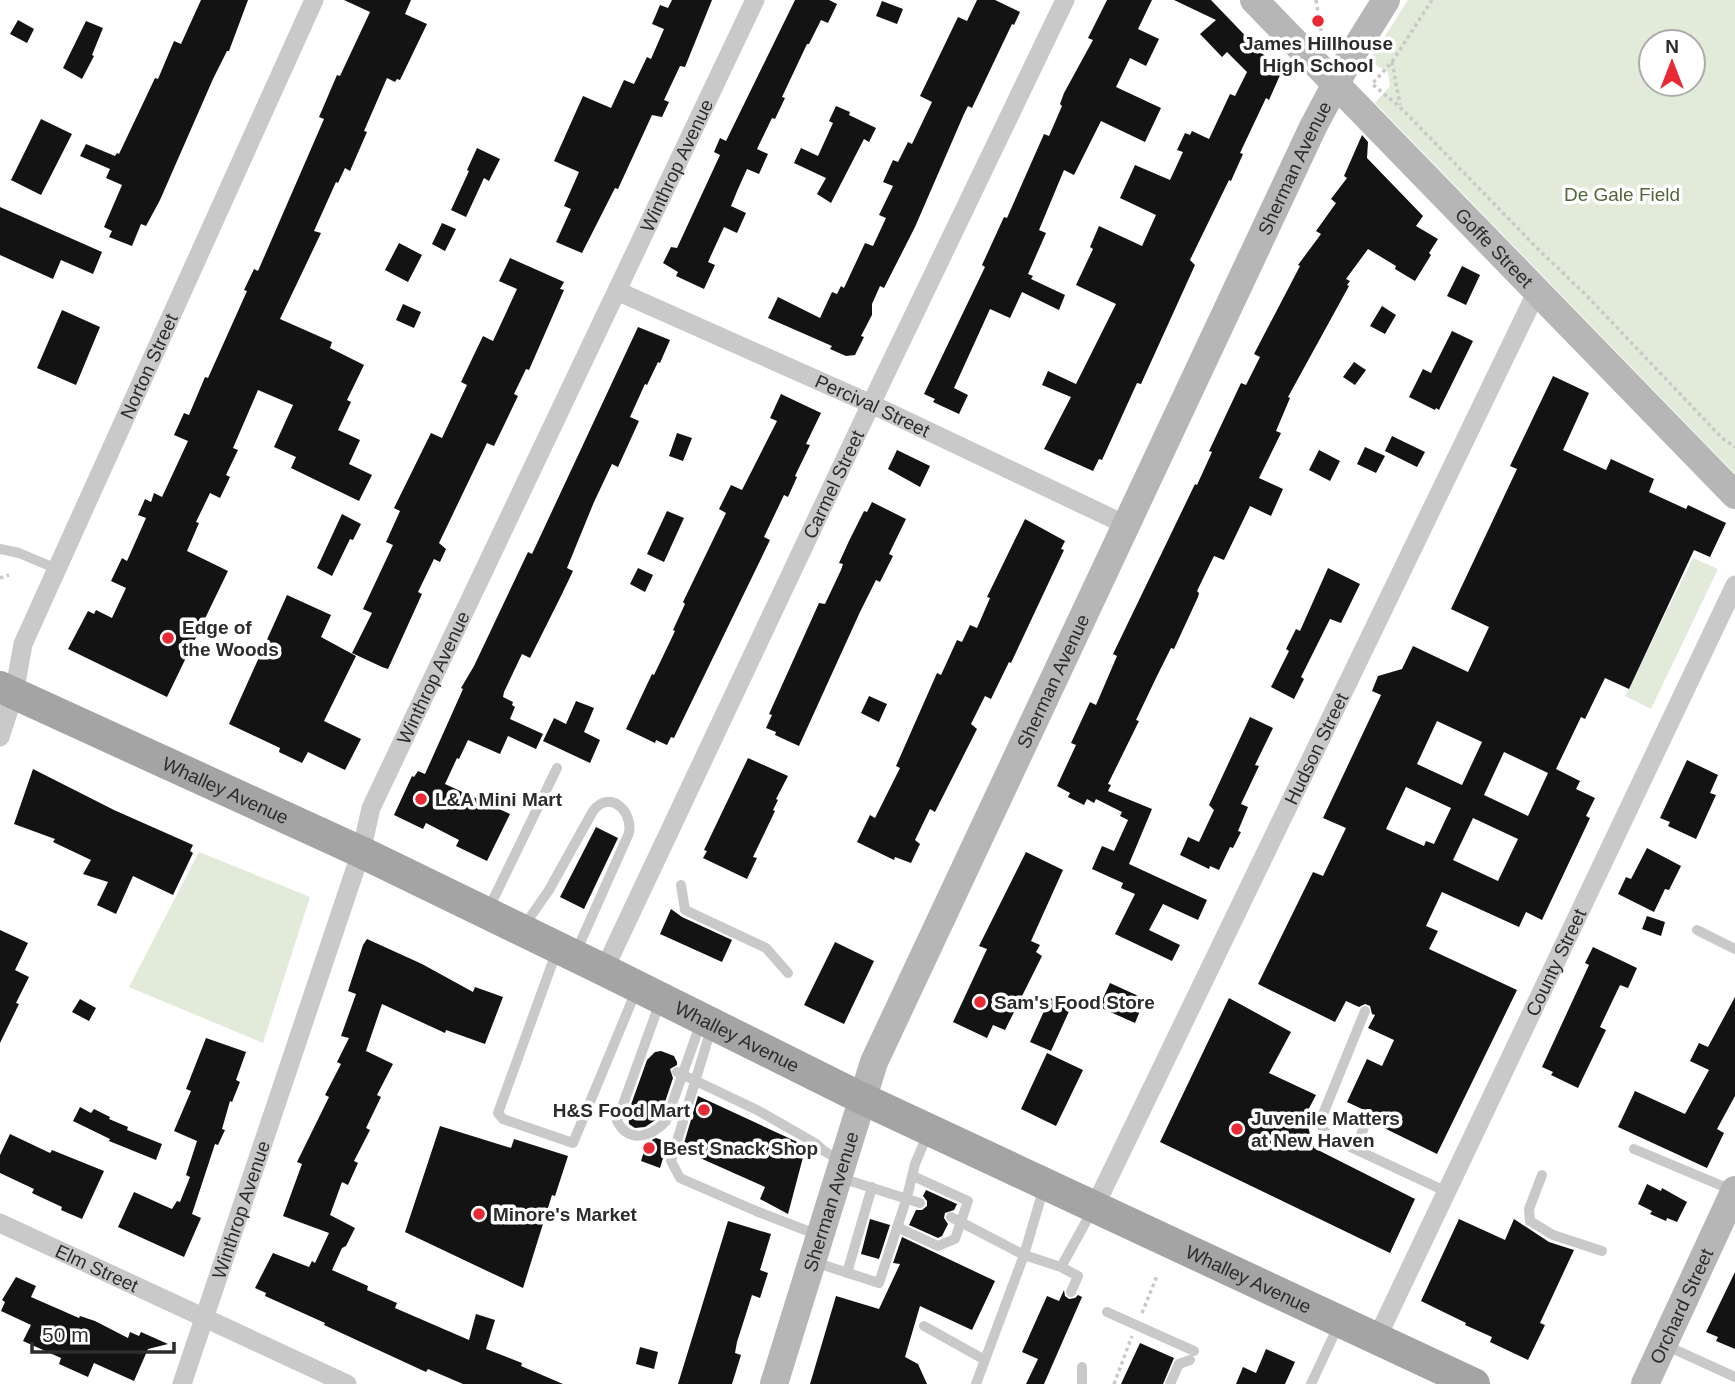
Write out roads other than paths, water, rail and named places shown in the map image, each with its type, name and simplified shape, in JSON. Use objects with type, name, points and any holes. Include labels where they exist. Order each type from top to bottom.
[{"type":"main road","name":"Goffe Street","points":[[1254,0],[1735,495]]},
{"type":"main road","name":"Sherman Avenue","points":[[774,1384],[874,1062],[1297,160],[1336,82],[1386,0]]},
{"type":"main road","name":"Whalley Avenue","points":[[7,690],[360,852],[861,1098],[1475,1384]]},
{"type":"main road","name":"Orchard Street","points":[[1645,1384],[1735,1191]]},
{"type":"street","name":"Norton Street","points":[[0,737],[7,690],[23,644],[314,0]]},
{"type":"street","name":"Winthrop Avenue","points":[[183,1384],[360,852],[371,808],[755,0]]},
{"type":"street","name":"Carmel Street","points":[[604,970],[1065,0]]},
{"type":"street","name":"Percival Street","points":[[617,291],[871,404],[1126,524]]},
{"type":"street","name":"Hudson Street","points":[[1095,1206],[1537,291]]},
{"type":"street","name":"County Street","points":[[1377,1338],[1735,585]]},
{"type":"street","name":"Elm Street","points":[[0,1223],[346,1384]]},
{"type":"lane","points":[[0,549],[19,553],[57,569]]},
{"type":"lane","points":[[487,913],[557,768]]},
{"type":"lane","points":[[521,930],[549,890],[597,805],[617,803],[624,808],[631,825],[629,833],[566,952],[498,1114],[503,1119],[573,1143],[650,993]]},
{"type":"lane","points":[[681,885],[685,910],[766,948],[788,973]]},
{"type":"lane","points":[[1697,930],[1735,949]]},
{"type":"lane","points":[[650,993],[644,1058],[625,1110],[617,1121],[620,1128],[631,1136],[639,1138],[655,1132],[661,1123],[680,1074],[707,1021]]},
{"type":"lane","points":[[1365,1010],[1321,1119],[1323,1129],[1329,1137],[1447,1192]]},
{"type":"lane","points":[[707,1021],[696,1081],[671,1160],[680,1178],[756,1211],[815,1248],[847,1273],[879,1283],[915,1164],[929,1129]]},
{"type":"lane","points":[[680,1074],[757,1110],[816,1143],[839,1169],[872,1188],[919,1203]]},
{"type":"lane","points":[[1355,1149],[1367,1120]]},
{"type":"lane","points":[[1634,1149],[1735,1191]]},
{"type":"lane","points":[[1542,1175],[1529,1209],[1530,1221],[1553,1235],[1602,1251]]},
{"type":"lane","points":[[897,1227],[938,1246],[956,1239],[968,1201],[913,1176]]},
{"type":"lane","points":[[976,1384],[1024,1255],[1045,1183]]},
{"type":"lane","points":[[847,1273],[872,1188]]},
{"type":"lane","points":[[1061,1267],[1095,1206]]},
{"type":"lane","points":[[951,1217],[1024,1255],[1061,1267],[1078,1276],[1071,1292]]},
{"type":"lane","points":[[1107,1312],[1192,1356],[1178,1364],[1170,1384]]},
{"type":"lane","points":[[1311,1384],[1340,1321]]},
{"type":"lane","points":[[924,1326],[985,1360]]},
{"type":"lane","points":[[1663,1344],[1735,1377]]},
{"type":"lane","points":[[1082,1367],[1082,1384]]},
{"type":"place","name":"James Hillhouse High School","points":[[1318,21]]},
{"type":"place","name":"Edge of the Woods","points":[[168,638]]},
{"type":"place","name":"L&A Mini Mart","points":[[421,799]]},
{"type":"place","name":"Sam's Food Store","points":[[980,1002]]},
{"type":"place","name":"H&S Food Mart","points":[[704,1110]]},
{"type":"place","name":"Juvenile Matters at New Haven","points":[[1237,1129]]},
{"type":"place","name":"Best Snack Shop","points":[[649,1148]]},
{"type":"place","name":"Minore's Market","points":[[479,1214]]},
{"type":"park label","name":"De Gale Field","points":[[1622,194]]}]
